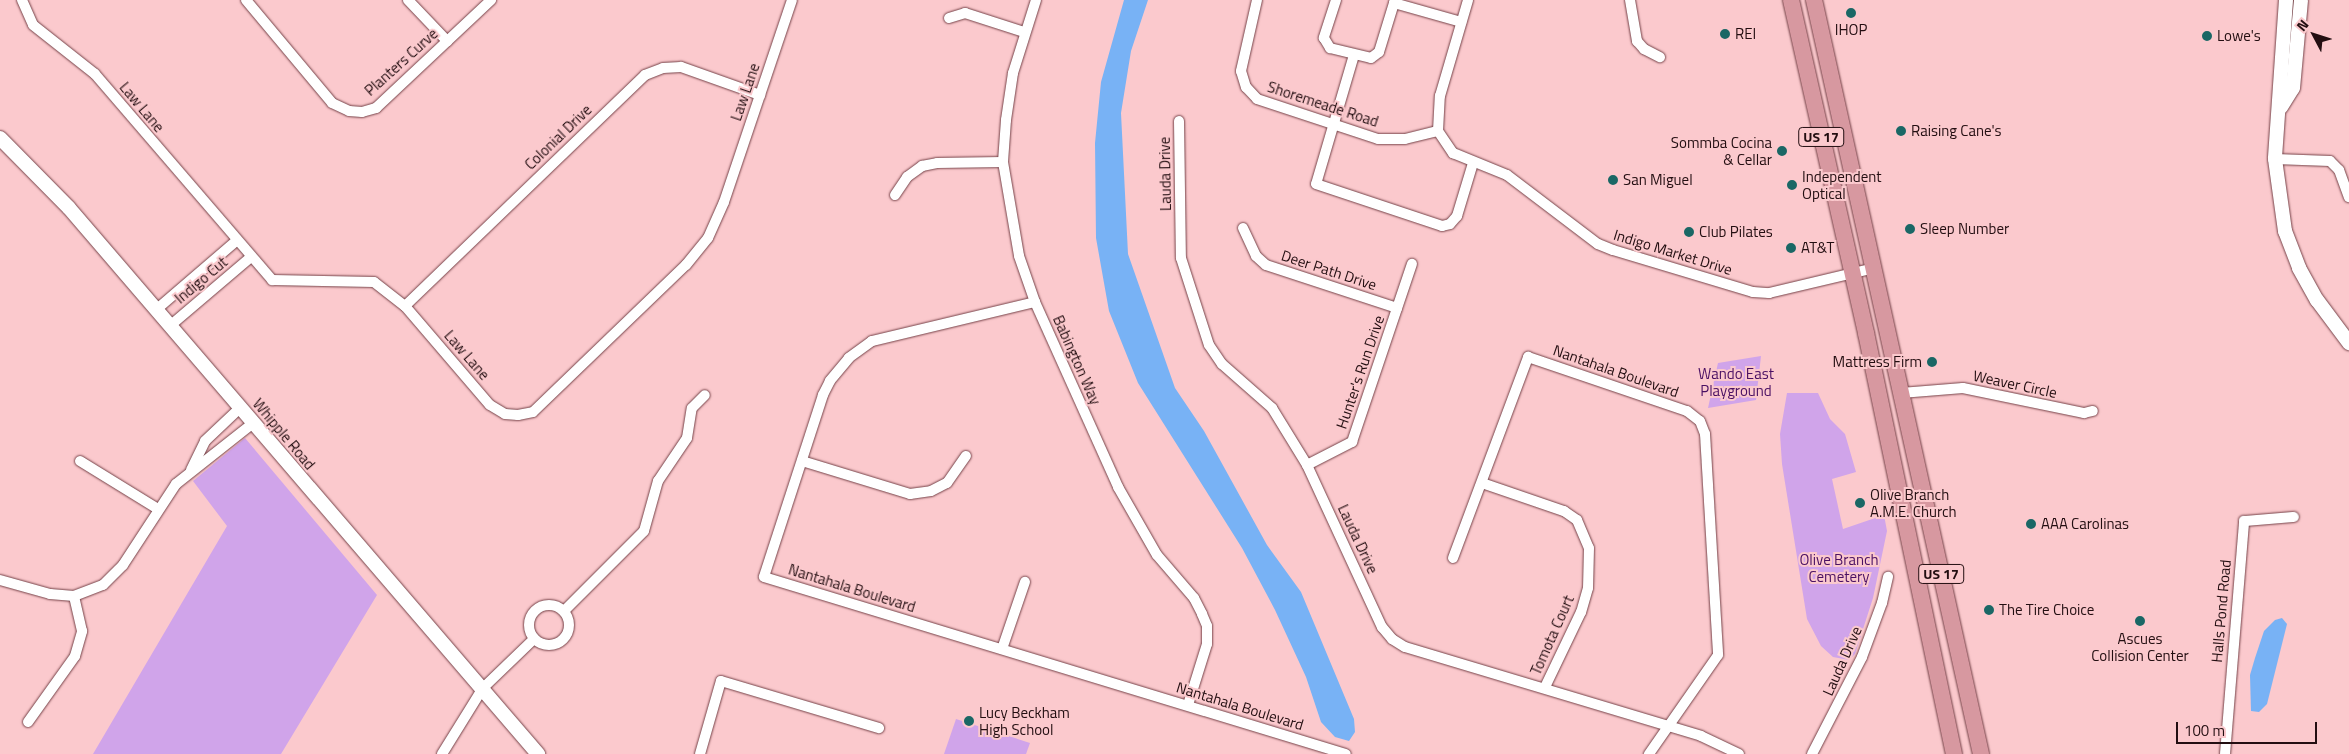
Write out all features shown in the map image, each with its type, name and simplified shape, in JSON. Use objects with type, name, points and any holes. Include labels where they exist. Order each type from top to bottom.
[{"type":"highway","name":"US 17","points":[[1791,0],[1853,273],[1954,754]]},
{"type":"highway","name":"US 17","points":[[1814,0],[1875,268],[1981,754]]},
{"type":"main road","points":[[2286,0],[2278,90],[2281,107],[2275,159],[2285,231],[2299,268],[2317,300],[2349,343]]},
{"type":"main road","points":[[2281,107],[2293,88],[2302,0]]},
{"type":"main road","name":"Whipple Road","points":[[0,138],[69,208],[241,407],[252,424],[483,688],[538,754]]},
{"type":"street","name":"Law Lane","points":[[22,0],[32,25],[95,74],[236,241],[272,280],[374,282],[405,306],[490,405],[505,414],[533,412],[686,265],[708,238],[724,202],[792,0]]},
{"type":"street","name":"Planters Curve","points":[[246,0],[332,103],[349,111],[376,108],[491,0]]},
{"type":"street","points":[[408,0],[446,41]]},
{"type":"street","name":"Babington Way","points":[[1036,0],[1024,32],[1013,73],[1003,162],[1019,256],[1035,302],[1131,511],[1157,555],[1194,598],[1207,626],[1207,644],[1188,705]]},
{"type":"street","name":"Shoremeade Road","points":[[1257,0],[1240,71],[1246,87],[1257,99],[1271,106],[1378,139],[1405,139],[1438,131]]},
{"type":"street","points":[[1336,0],[1324,38],[1330,48],[1371,58],[1379,52],[1395,1],[1461,22]]},
{"type":"street","points":[[1438,131],[1440,96],[1468,0]]},
{"type":"street","points":[[1630,0],[1637,41],[1644,49],[1660,57]]},
{"type":"street","points":[[948,18],[965,13],[1024,32]]},
{"type":"street","points":[[1354,55],[1316,184],[1442,226],[1450,224],[1457,216],[1473,163]]},
{"type":"street","name":"Colonial Drive","points":[[405,306],[644,75],[663,68],[681,68],[760,94]]},
{"type":"street","name":"Lauda Drive","points":[[1179,121],[1181,258],[1196,310],[1209,345],[1222,364],[1272,408],[1307,465],[1382,627],[1392,639],[1405,647],[1545,687],[1669,728],[1701,736],[1739,754]]},
{"type":"street","name":"Indigo Market Drive","points":[[1438,131],[1453,153],[1473,163],[1507,175],[1598,244],[1740,288],[1769,292],[1875,268]]},
{"type":"street","points":[[2275,159],[2330,161],[2339,170],[2349,197]]},
{"type":"street","points":[[895,195],[907,177],[922,166],[937,163],[1003,162]]},
{"type":"street","name":"Deer Path Drive","points":[[1243,228],[1256,256],[1266,265],[1397,308]]},
{"type":"street","name":"Indigo Cut","points":[[156,309],[236,241]]},
{"type":"street","name":"Indigo Cut","points":[[171,325],[251,257]]},
{"type":"street","name":"Hunter's Run Drive","points":[[1307,465],[1352,442],[1412,264]]},
{"type":"street","name":"Nantahala Boulevard","points":[[1035,302],[872,341],[860,349],[830,381],[764,577],[1346,754]]},
{"type":"street","name":"Nantahala Boulevard","points":[[1453,558],[1475,494],[1482,483],[1528,357],[1687,411],[1700,421],[1705,434],[1718,655],[1669,728],[1649,754]]},
{"type":"street","name":"Weaver Circle","points":[[1901,393],[1963,388],[2084,413],[2093,411]]},
{"type":"street","points":[[564,611],[644,532],[658,481],[687,438],[692,408],[705,395]]},
{"type":"street","points":[[191,471],[205,442],[241,407]]},
{"type":"street","points":[[0,580],[50,594],[74,596],[103,585],[123,565],[176,484],[252,424]]},
{"type":"street","points":[[802,461],[910,494],[931,491],[947,483],[966,456]]},
{"type":"street","points":[[80,461],[158,509]]},
{"type":"street","name":"Tomota Court","points":[[1482,483],[1564,511],[1577,520],[1589,548],[1588,588],[1581,612],[1545,687]]},
{"type":"street","name":"Halls Pond Road","points":[[2225,754],[2244,522],[2294,517]]},
{"type":"street","name":"Lauda Drive","points":[[1812,754],[1862,657],[1882,603],[1888,577]]},
{"type":"street","points":[[1002,649],[1025,582]]},
{"type":"street","points":[[28,722],[75,656],[82,631],[74,596]]},
{"type":"street","points":[[553,604],[564,611],[570,624],[566,637],[546,645],[534,639],[529,627],[536,610],[553,604]]},
{"type":"street","points":[[442,754],[483,688],[534,639]]},
{"type":"street","points":[[700,754],[721,681],[879,728]]},
{"type":"green space","name":"Wando East Playground","points":[[1761,356],[1756,400],[1708,408],[1718,363]]},
{"type":"green space","name":"Olive Branch Cemetery","points":[[1787,393],[1818,393],[1830,419],[1845,434],[1856,472],[1832,479],[1843,529],[1884,515],[1887,531],[1873,598],[1855,654],[1849,660],[1833,657],[1821,646],[1807,619],[1782,464],[1780,434]]},
{"type":"green space","points":[[245,438],[377,595],[281,754],[93,754],[227,526],[193,481]]},
{"type":"green space","points":[[956,719],[1030,743],[1026,754],[944,754]]},
{"type":"water","points":[[1124,0],[1148,0],[1131,51],[1121,113],[1128,254],[1175,388],[1204,431],[1267,545],[1301,592],[1354,719],[1355,732],[1349,741],[1335,737],[1321,722],[1306,677],[1275,610],[1242,548],[1138,383],[1109,311],[1096,238],[1095,143],[1101,82]]},
{"type":"water","points":[[2282,618],[2287,624],[2267,704],[2259,712],[2251,711],[2250,675],[2264,631],[2275,620]]},
{"type":"place","name":"IHOP","points":[[1851,13]]},
{"type":"place","name":"REI","points":[[1725,34]]},
{"type":"place","name":"Lowe's","points":[[2207,36]]},
{"type":"place","name":"Raising Cane's","points":[[1901,131]]},
{"type":"place","name":"Sommba Cocina & Cellar","points":[[1782,151]]},
{"type":"place","name":"San Miguel","points":[[1613,180]]},
{"type":"place","name":"Independent Optical","points":[[1792,185]]},
{"type":"place","name":"Sleep Number","points":[[1910,229]]},
{"type":"place","name":"Club Pilates","points":[[1689,232]]},
{"type":"place","name":"AT&T","points":[[1791,248]]},
{"type":"place","name":"Mattress Firm","points":[[1932,362]]},
{"type":"place","name":"Olive Branch A.M.E. Church","points":[[1860,503]]},
{"type":"place","name":"AAA Carolinas","points":[[2031,524]]},
{"type":"place","name":"The Tire Choice","points":[[1989,610]]},
{"type":"place","name":"Ascues Collision Center","points":[[2140,621]]},
{"type":"place","name":"Lucy Beckham High School","points":[[969,721]]}]
